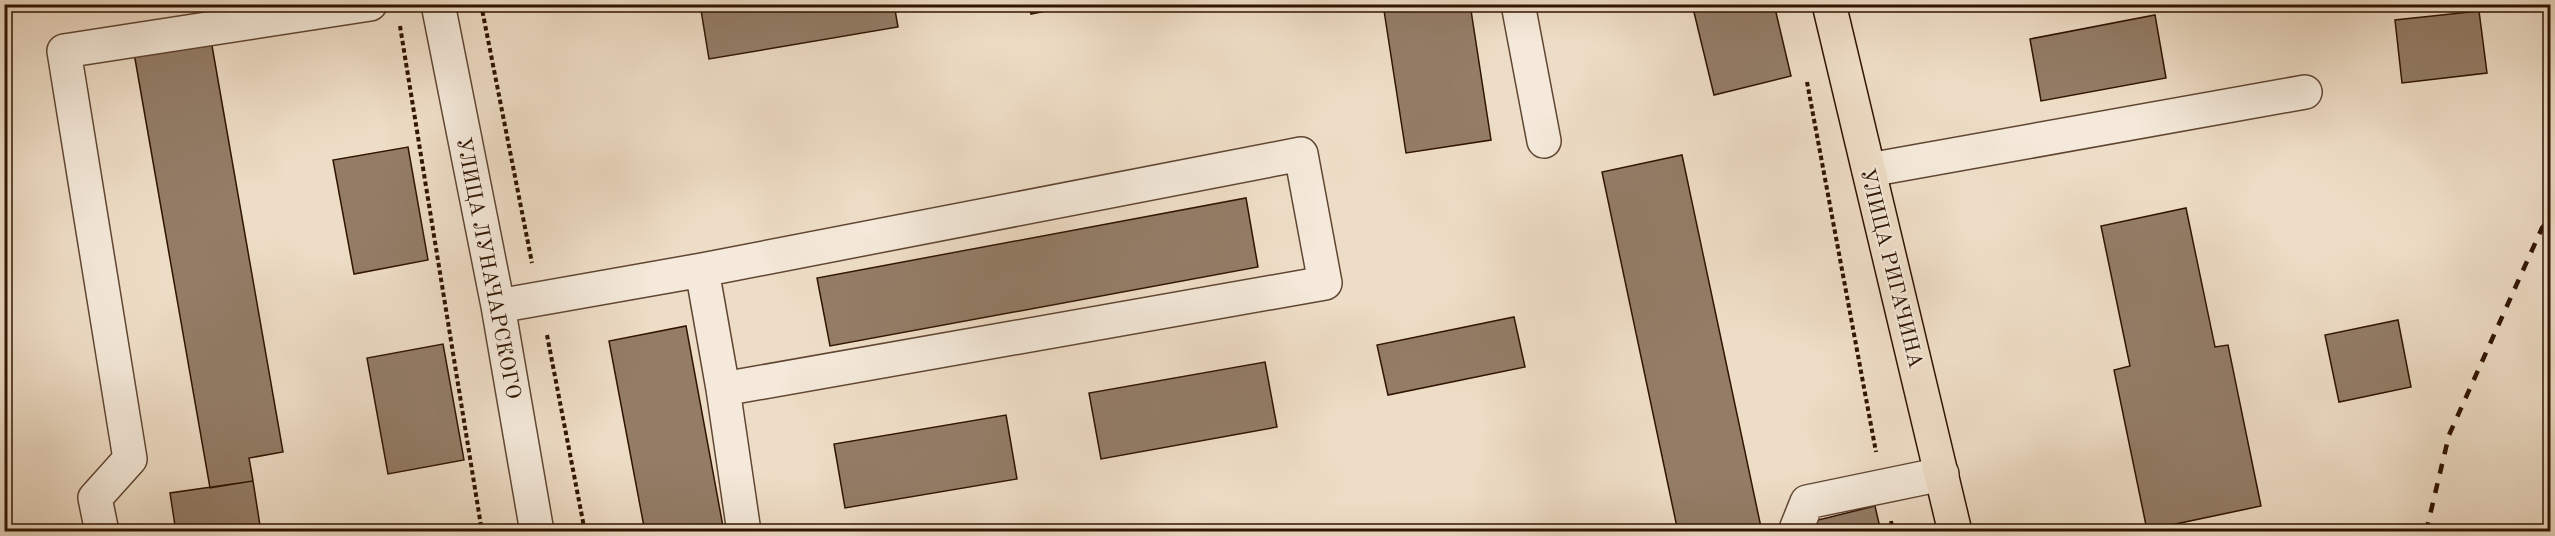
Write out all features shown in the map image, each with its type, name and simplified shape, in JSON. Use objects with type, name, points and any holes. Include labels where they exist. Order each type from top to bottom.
[{"type":"main road","name":"УЛИЦА РИГАЧИНА","points":[[1829,4],[1955,531]]},
{"type":"street","name":"УЛИЦА ЛУНАЧАРСКОГО","points":[[438,4],[498,306],[537,531]]},
{"type":"street","points":[[1518,4],[1544,141]]},
{"type":"street","points":[[102,531],[95,498],[130,459],[64,51],[384,10]]},
{"type":"street","points":[[1869,170],[2305,92]]},
{"type":"street","points":[[498,306],[702,270],[1301,153],[1325,283],[723,389]]},
{"type":"street","points":[[702,270],[723,389],[744,531]]},
{"type":"street","points":[[1795,531],[1807,501],[1883,488],[1942,474]]},
{"type":"path","points":[[384,10],[482,531]]},
{"type":"path","points":[[1806,75],[1893,531]]},
{"type":"building","points":[[700,4],[894,4],[898,27],[709,59]]},
{"type":"building","points":[[1029,4],[1079,4],[1031,14]]},
{"type":"building","points":[[1383,4],[1470,4],[1491,140],[1406,153]]},
{"type":"building","points":[[1692,4],[1774,4],[1791,76],[1714,95]]},
{"type":"building","points":[[2479,11],[2487,73],[2402,83],[2395,20]]},
{"type":"building","points":[[2155,15],[2166,78],[2041,101],[2030,39]]},
{"type":"building","points":[[211,40],[283,452],[249,458],[253,481],[210,488],[134,53]]},
{"type":"building","points":[[408,147],[428,260],[354,274],[333,160]]},
{"type":"building","points":[[1682,155],[1762,532],[1678,532],[1602,172]]},
{"type":"building","points":[[1246,198],[1258,267],[830,346],[817,278]]},
{"type":"building","points":[[2186,208],[2215,347],[2228,345],[2261,506],[2147,530],[2114,370],[2130,366],[2101,226]]},
{"type":"building","points":[[1514,317],[1525,367],[1388,395],[1377,345]]},
{"type":"building","points":[[2398,320],[2411,387],[2339,402],[2325,335]]},
{"type":"building","points":[[686,326],[724,532],[645,532],[609,341]]},
{"type":"building","points":[[443,344],[464,460],[388,474],[367,358]]},
{"type":"building","points":[[1265,362],[1277,427],[1101,459],[1089,393]]},
{"type":"building","points":[[1006,415],[1017,479],[845,508],[834,444]]},
{"type":"building","points":[[253,481],[261,532],[176,532],[170,493]]},
{"type":"building","points":[[1875,506],[1881,532],[1816,532],[1814,521]]},
{"type":"railway","points":[[2426,532],[2449,435],[2542,228],[2550,218]]}]
